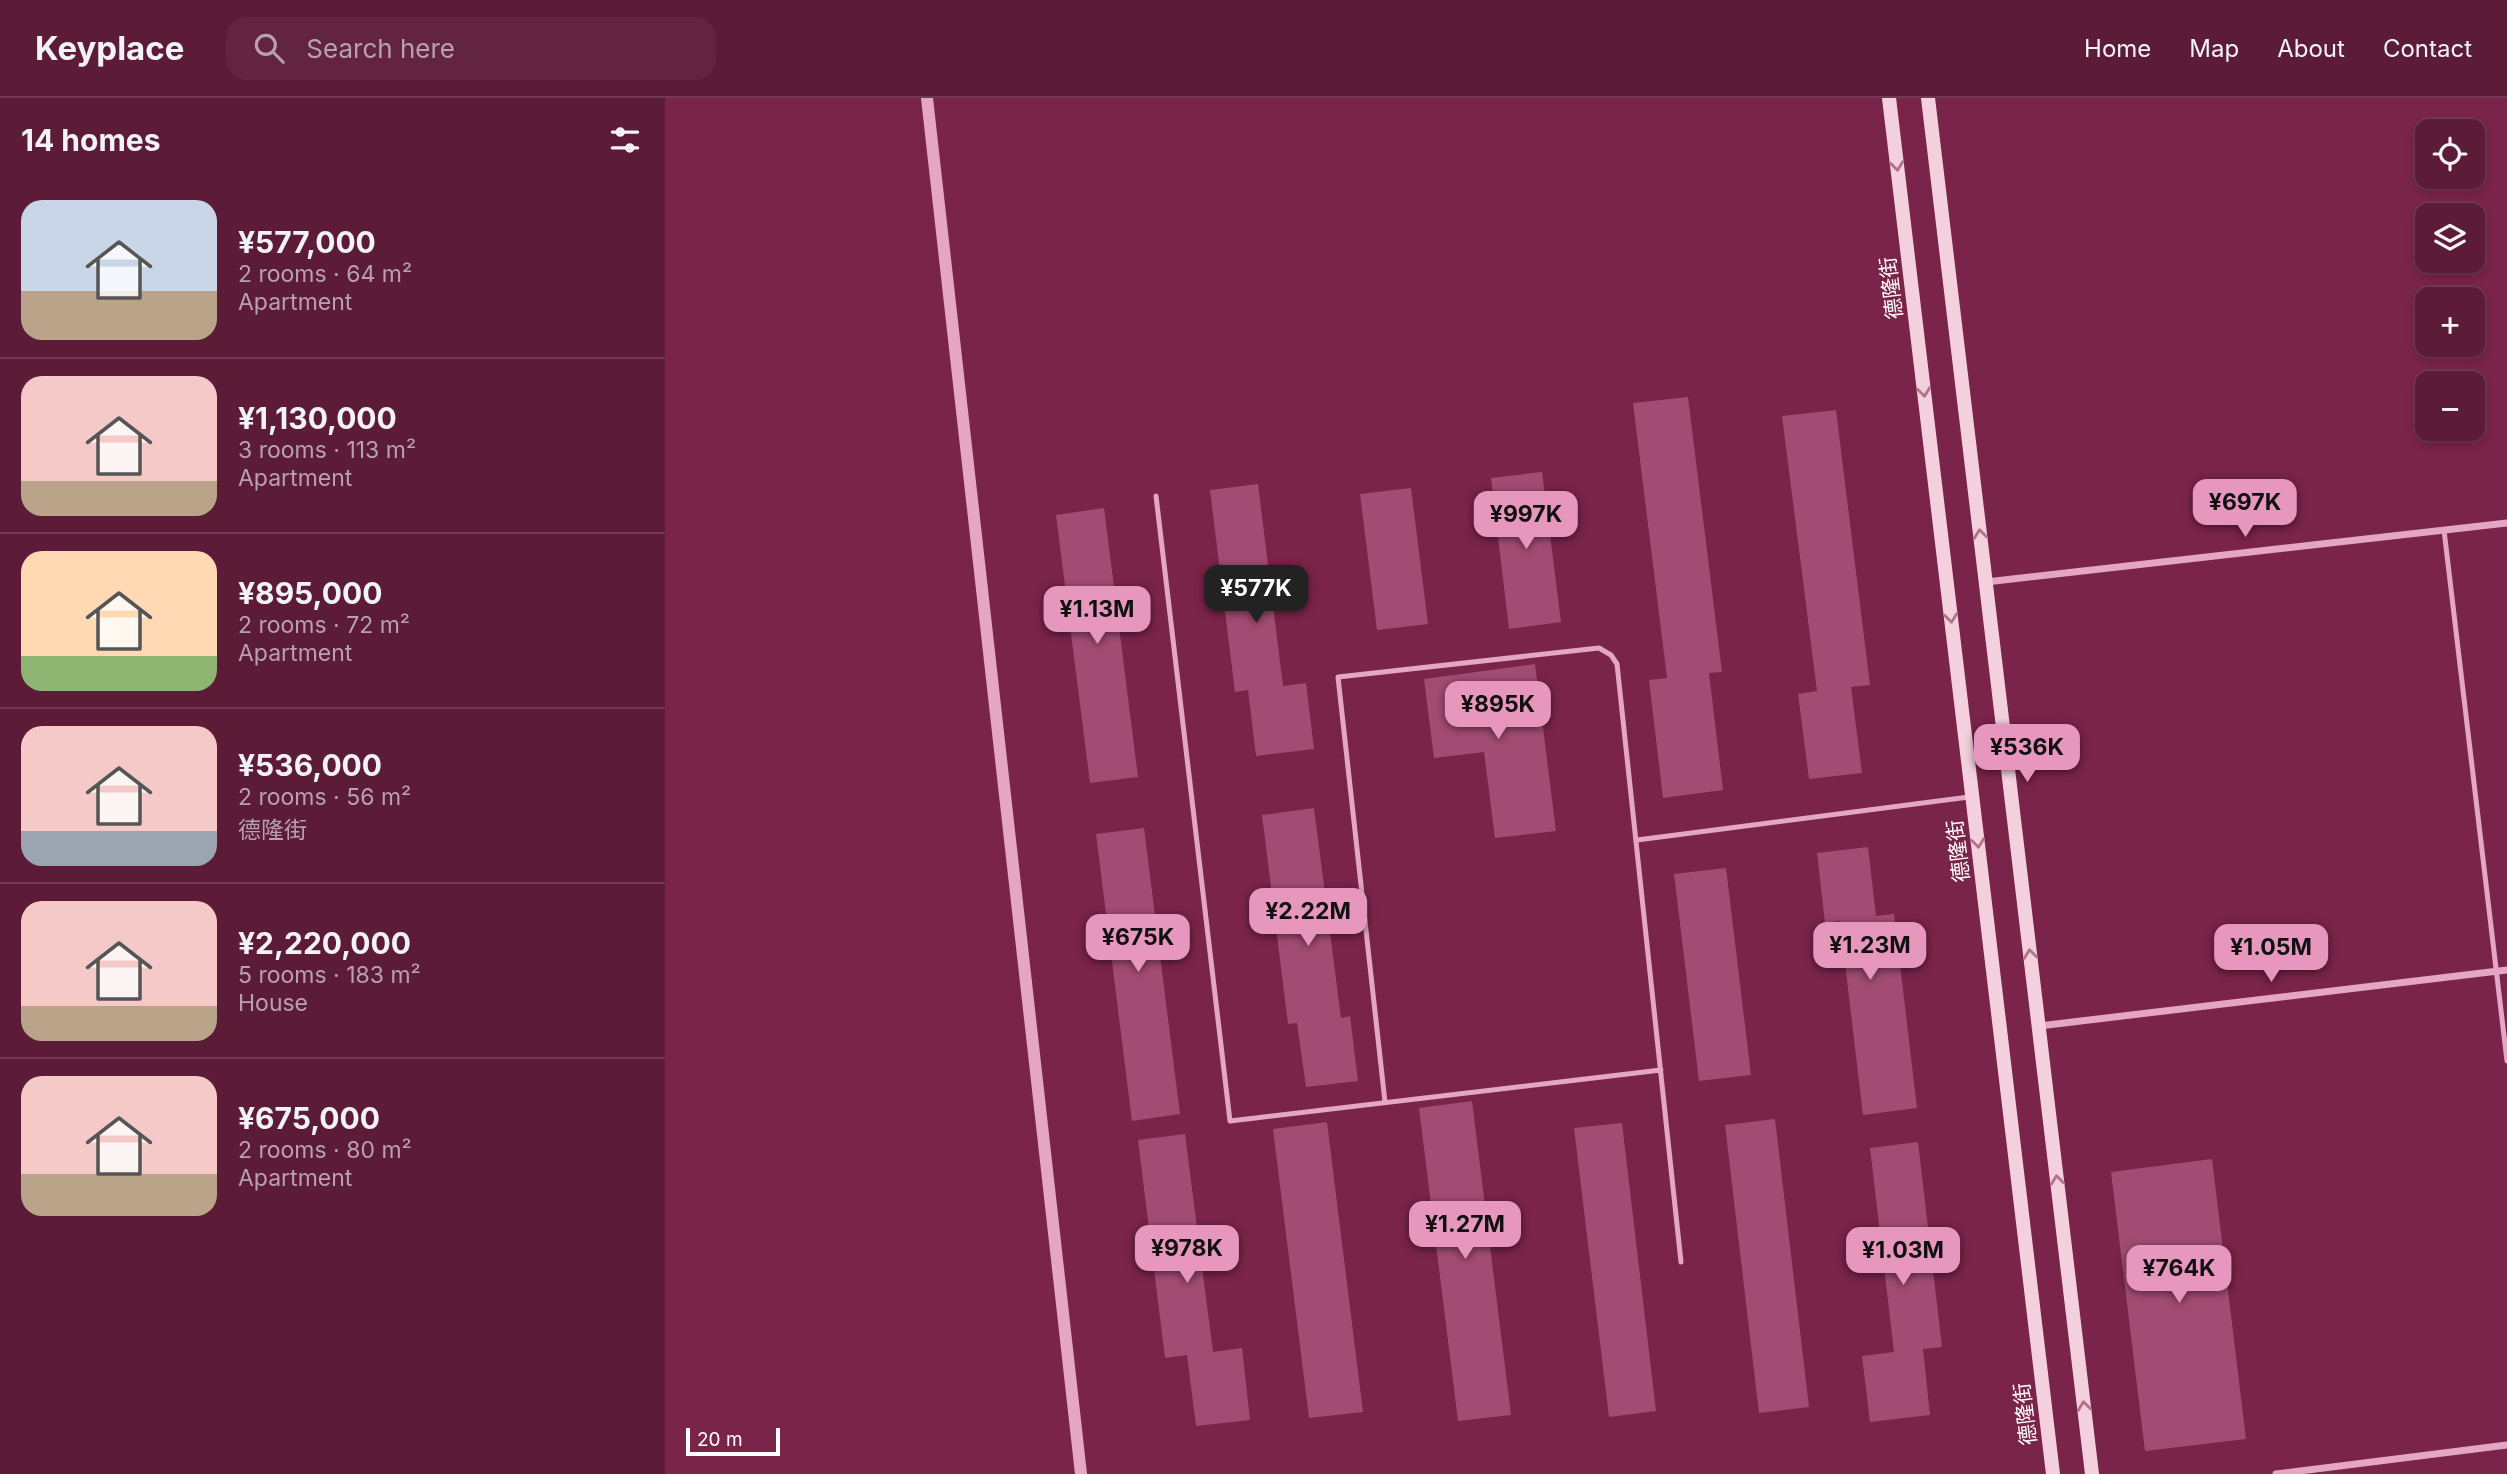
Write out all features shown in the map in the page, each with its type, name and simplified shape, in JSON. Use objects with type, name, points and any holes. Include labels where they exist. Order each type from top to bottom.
[{"type":"main road","name":"德隆街","points":[[1889,98],[2053,1474]]},
{"type":"main road","points":[[1929,98],[2092,1474]]},
{"type":"street","points":[[927,98],[1081,1474]]},
{"type":"street","points":[[1986,582],[2507,523]]},
{"type":"street","points":[[2039,1026],[2507,970]]},
{"type":"street","points":[[2276,1474],[2507,1445]]},
{"type":"lane","points":[[1156,496],[1230,1121],[1661,1070]]},
{"type":"lane","points":[[2444,530],[2507,1061]]},
{"type":"lane","points":[[1385,1102],[1338,677],[1599,648],[1611,655],[1617,664],[1681,1262]]},
{"type":"lane","points":[[1637,840],[1972,797]]},
{"type":"building","points":[[1688,397],[1722,672],[1709,673],[1723,790],[1663,798],[1649,680],[1667,678],[1633,403]]},
{"type":"building","points":[[1836,410],[1870,685],[1851,687],[1862,773],[1809,779],[1798,694],[1817,691],[1782,416]]},
{"type":"building","points":[[1542,472],[1561,622],[1509,629],[1491,478]]},
{"type":"building","points":[[1258,484],[1283,686],[1306,683],[1314,749],[1256,756],[1248,690],[1235,692],[1210,490]]},
{"type":"building","points":[[1411,488],[1428,624],[1377,630],[1360,494]]},
{"type":"building","points":[[1104,508],[1138,777],[1090,783],[1056,515]]},
{"type":"building","points":[[1535,664],[1556,831],[1495,838],[1484,752],[1434,758],[1424,679]]},
{"type":"building","points":[[1314,808],[1341,1018],[1350,1016],[1358,1081],[1306,1087],[1297,1023],[1288,1024],[1262,815]]},
{"type":"building","points":[[1144,828],[1180,1114],[1132,1121],[1096,834]]},
{"type":"building","points":[[1868,847],[1876,916],[1894,914],[1917,1108],[1863,1115],[1840,921],[1825,923],[1817,853]]},
{"type":"building","points":[[1726,868],[1751,1075],[1699,1081],[1674,874]]},
{"type":"building","points":[[1472,1101],[1511,1415],[1458,1421],[1419,1108]]},
{"type":"building","points":[[1775,1119],[1809,1407],[1759,1413],[1725,1125]]},
{"type":"building","points":[[1327,1122],[1363,1412],[1309,1418],[1273,1129]]},
{"type":"building","points":[[1622,1123],[1656,1411],[1609,1417],[1574,1128]]},
{"type":"building","points":[[1185,1134],[1213,1352],[1242,1348],[1250,1420],[1196,1426],[1187,1355],[1165,1358],[1138,1140]]},
{"type":"building","points":[[1918,1142],[1942,1347],[1923,1349],[1930,1415],[1870,1422],[1862,1356],[1894,1352],[1870,1148]]},
{"type":"building","points":[[2212,1159],[2246,1439],[2145,1451],[2111,1172]]}]
